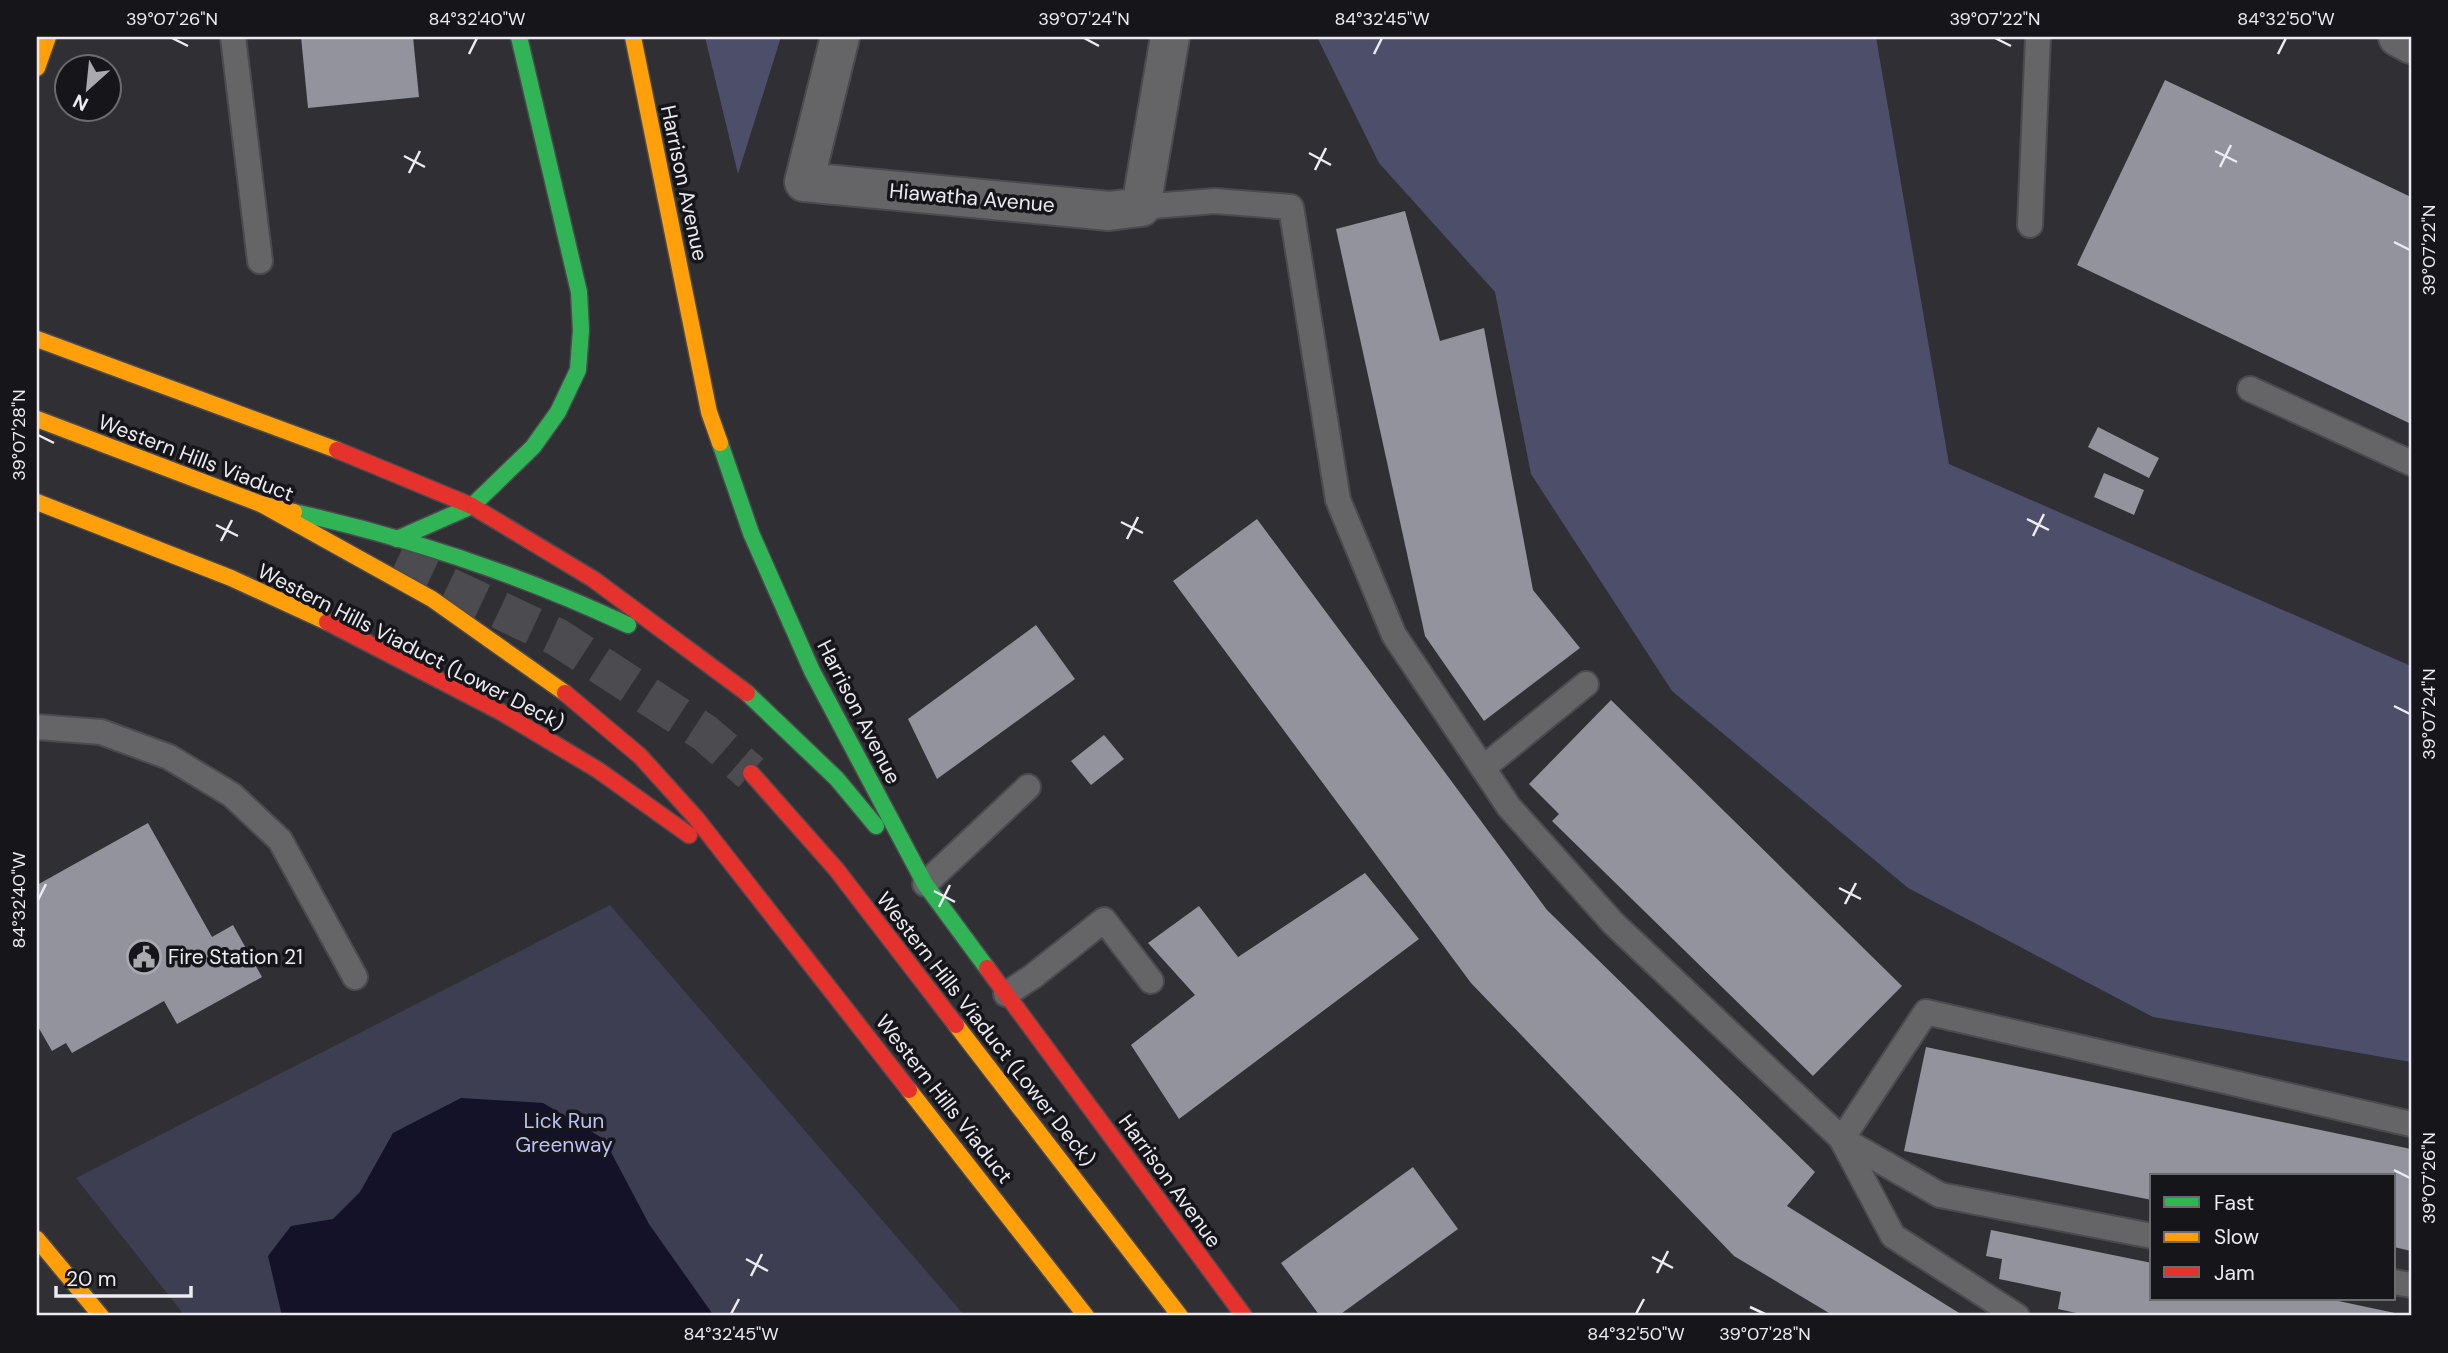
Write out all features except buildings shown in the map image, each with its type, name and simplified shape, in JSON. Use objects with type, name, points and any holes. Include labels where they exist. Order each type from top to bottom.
[{"type":"main road","points":[[37,68],[48,37]]},
{"type":"main road","points":[[397,539],[472,506],[533,447],[558,412],[578,370],[581,330],[579,292],[519,37]]},
{"type":"main road","name":"Harrison Avenue","points":[[633,37],[709,412],[751,533],[812,671],[925,884],[1244,1316]]},
{"type":"main road","points":[[37,339],[369,462],[472,506],[593,579],[748,694],[837,779],[925,884]]},
{"type":"main road","points":[[37,418],[261,504],[432,599],[566,693],[640,756],[696,818],[767,908]]},
{"type":"main road","name":"Western Hills Viaduct","points":[[37,418],[340,537]]},
{"type":"main road","name":"Western Hills Viaduct (Lower Deck)","points":[[37,502],[231,578],[310,614],[501,712],[598,771],[682,828],[767,908]]},
{"type":"main road","points":[[261,504],[345,523],[492,567],[581,603],[696,656]]},
{"type":"main road","name":"Western Hills Viaduct (Lower Deck)","points":[[751,773],[836,869],[1180,1316]]},
{"type":"main road","name":"Western Hills Viaduct","points":[[767,908],[1086,1316]]},
{"type":"main road","points":[[37,1239],[101,1316]]},
{"type":"street","name":"Hiawatha Avenue","points":[[840,37],[804,183],[1109,211],[1141,207]]},
{"type":"street","points":[[1141,207],[1170,37]]},
{"type":"street","points":[[2398,37],[2411,44]]},
{"type":"lane","points":[[233,37],[260,261]]},
{"type":"lane","points":[[2030,225],[2038,37]]},
{"type":"lane","points":[[1141,207],[1215,201],[1291,207],[1338,500],[1394,635],[1509,807],[1614,924],[1842,1139],[1940,1195],[2150,1236]]},
{"type":"lane","points":[[2250,389],[2411,463]]},
{"type":"lane","points":[[1483,768],[1586,684]]},
{"type":"lane","points":[[37,727],[100,732],[169,757],[232,795],[280,840],[355,976]]},
{"type":"lane","points":[[925,884],[1028,787]]},
{"type":"lane","points":[[1006,994],[1032,977],[1104,920],[1151,981]]},
{"type":"lane","points":[[1842,1139],[1926,1012],[2411,1124]]},
{"type":"lane","points":[[1842,1139],[1893,1236],[2017,1316]]},
{"type":"green space","name":"Lick Run Greenway","points":[[610,905],[965,1316],[185,1316],[76,1178]]},
{"type":"shaded area","points":[[705,37],[781,37],[738,174]]},
{"type":"shaded area","points":[[1317,37],[1876,37],[1949,464],[2411,666],[2411,1062],[2153,1017],[1908,888],[1672,691],[1531,474],[1495,292],[1379,163]]},
{"type":"shaded area","points":[[461,1098],[543,1103],[604,1139],[649,1224],[714,1316],[282,1316],[268,1256],[291,1226],[333,1219],[360,1192],[393,1133]]},
{"type":"tunnel","points":[[396,562],[557,637],[705,733],[751,773]]},
{"type":"traffic: fast","points":[[397,539],[472,506],[533,447],[558,412],[578,370],[581,330],[579,292],[519,37]]},
{"type":"traffic: fast","points":[[720,443],[751,533],[812,671],[925,884],[987,968]]},
{"type":"traffic: fast","points":[[294,512],[422,546],[506,574],[628,625]]},
{"type":"traffic: fast","points":[[747,693],[837,779],[876,826]]},
{"type":"traffic: slow","points":[[37,68],[48,37]]},
{"type":"traffic: slow","points":[[633,37],[709,412],[720,443]]},
{"type":"traffic: slow","points":[[37,339],[337,450]]},
{"type":"traffic: slow","points":[[37,419],[261,504],[294,512]]},
{"type":"traffic: slow","points":[[37,502],[231,578],[327,622]]},
{"type":"traffic: slow","points":[[261,504],[432,599],[565,693]]},
{"type":"traffic: slow","points":[[956,1025],[1180,1316]]},
{"type":"traffic: slow","points":[[909,1090],[1086,1316]]},
{"type":"traffic: slow","points":[[37,1239],[101,1316]]},
{"type":"traffic: jam","points":[[337,450],[472,506],[593,579],[747,693]]},
{"type":"traffic: jam","points":[[327,622],[501,712],[598,770],[689,835]]},
{"type":"traffic: jam","points":[[565,693],[640,756],[696,818],[909,1090]]},
{"type":"traffic: jam","points":[[751,773],[836,869],[956,1025]]},
{"type":"traffic: jam","points":[[987,968],[1244,1316]]},
{"type":"place","name":"Fire Station 21","points":[[144,957]]}]
